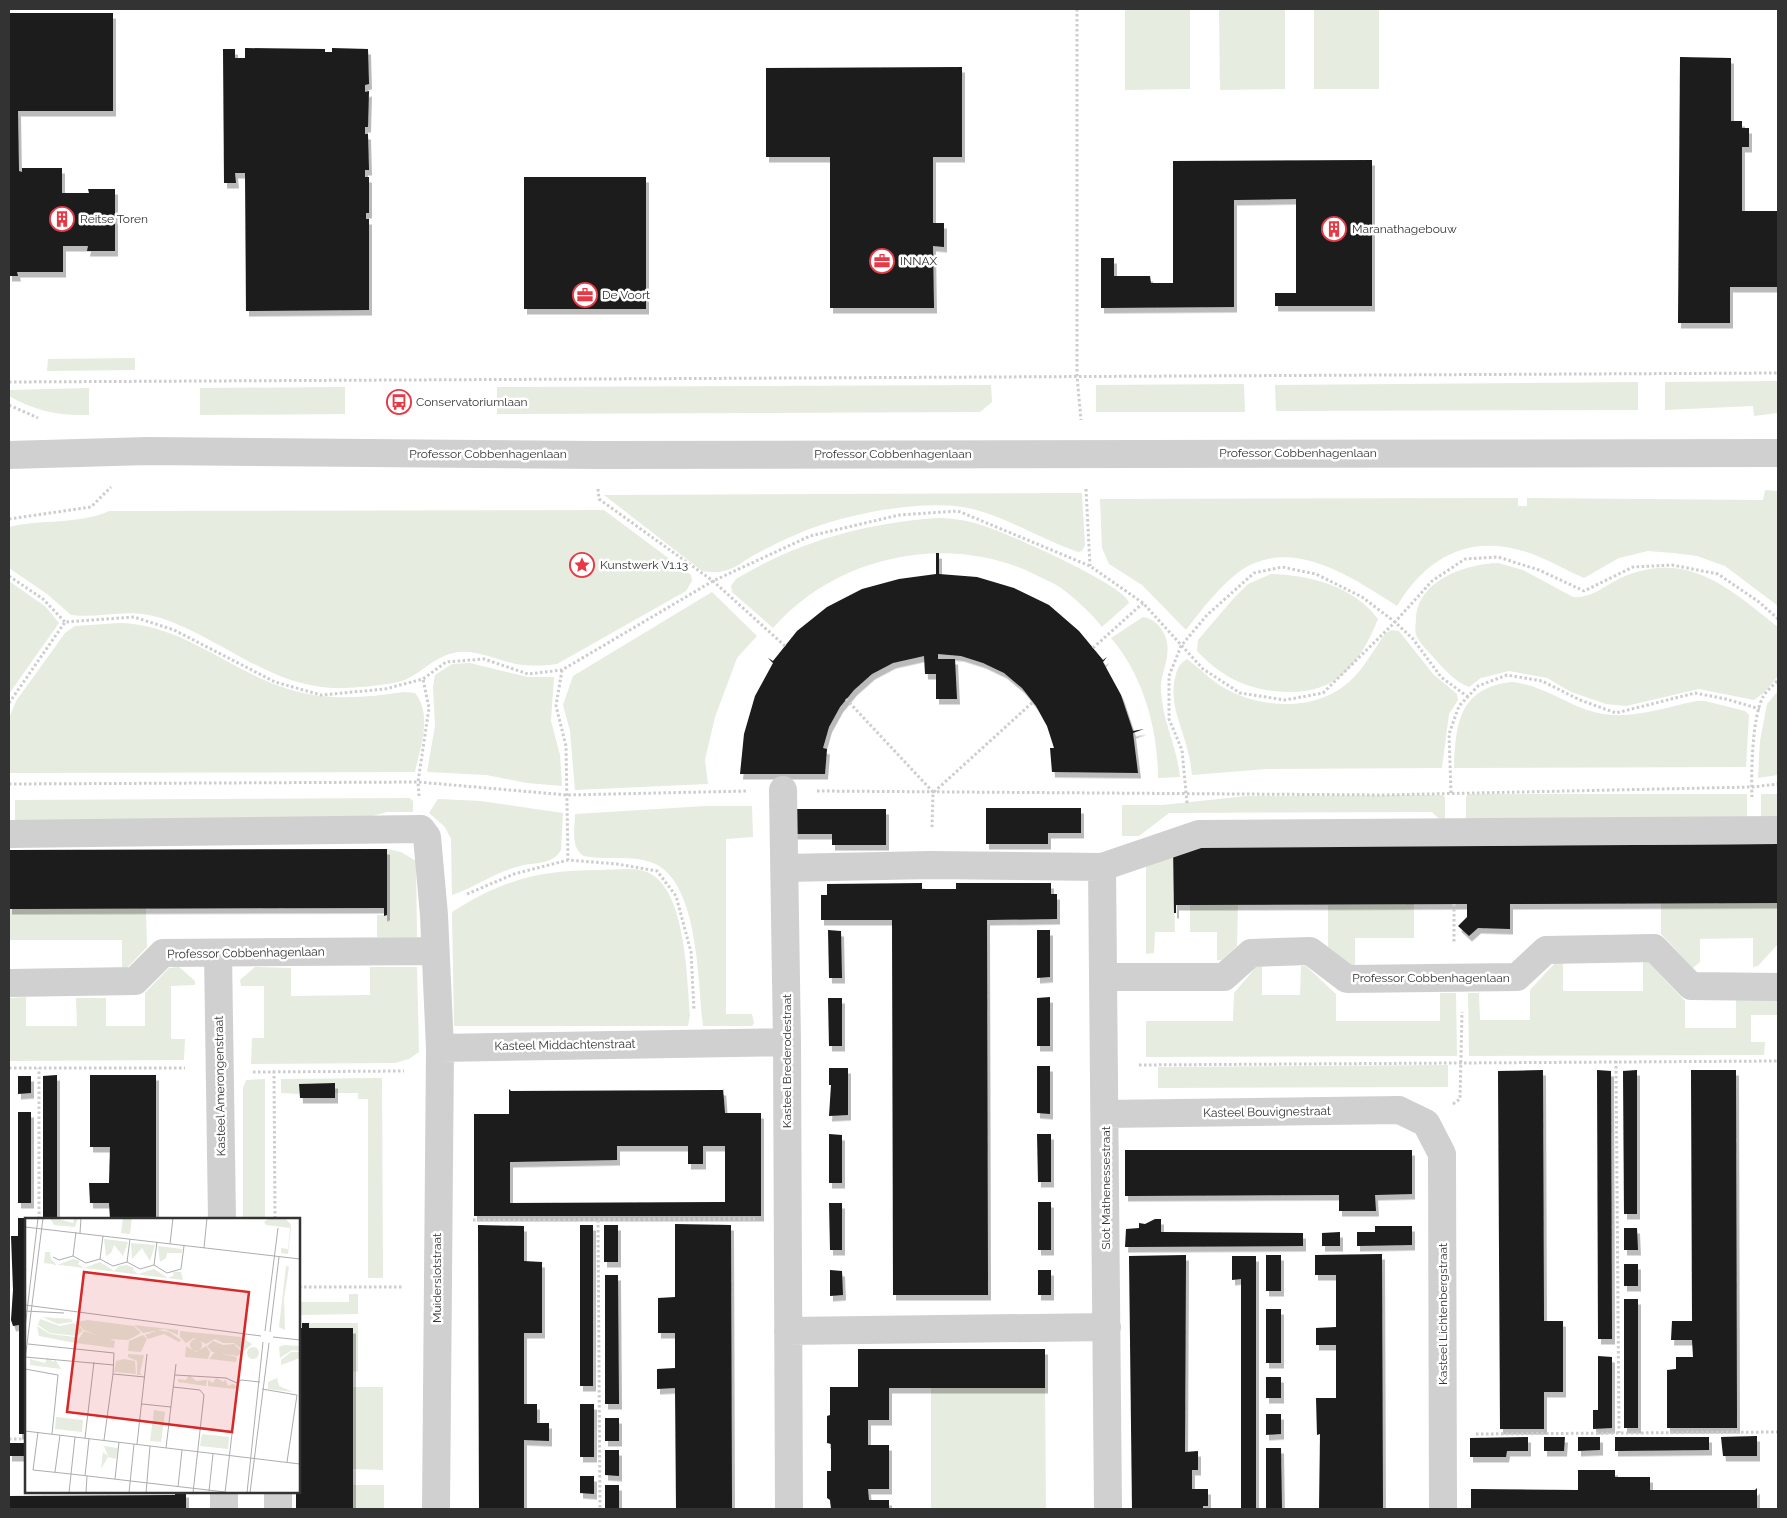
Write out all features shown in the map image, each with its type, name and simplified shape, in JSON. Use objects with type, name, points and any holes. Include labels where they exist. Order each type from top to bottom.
[{"type":"street","name":"Professor Cobbenhagenlaan","points":[[9,455],[148,451],[597,455],[1778,453]]},
{"type":"street","name":"Kasteel Brederodestraat","points":[[783,790],[787,1042],[789,1509]]},
{"type":"street","points":[[9,834],[422,829],[427,837],[434,915],[440,1048]]},
{"type":"street","points":[[785,868],[931,865],[1102,867],[1199,834],[1765,830]]},
{"type":"street","name":"Slot Mathenessestraat","points":[[1102,867],[1105,977],[1108,1509]]},
{"type":"street","name":"Professor Cobbenhagenlaan","points":[[1105,977],[1224,977],[1251,953],[1310,951],[1347,979],[1517,977],[1546,950],[1654,948],[1691,986],[1778,987]]},
{"type":"street","name":"Professor Cobbenhagenlaan","points":[[9,983],[135,982],[163,953],[435,951]]},
{"type":"street","name":"Kasteel Amerongenstraat","points":[[218,953],[222,1218]]},
{"type":"street","name":"Kasteel Middachtenstraat","points":[[440,1048],[787,1042]]},
{"type":"street","name":"Muiderslotstraat","points":[[436,1509],[440,1048]]},
{"type":"street","name":"Kasteel Bouvignestraat","points":[[1105,1114],[1399,1110],[1426,1123]]},
{"type":"street","name":"Kasteel Lichtenbergstraat","points":[[1426,1123],[1442,1154],[1443,1509]]},
{"type":"street","points":[[788,1331],[1107,1327]]},
{"type":"street","points":[[224,1493],[224,1509]]},
{"type":"street","points":[[278,1493],[278,1509]]},
{"type":"path","points":[[1077,9],[1077,376],[1084,453],[1090,566]]},
{"type":"path","points":[[9,382],[1778,373]]},
{"type":"path","points":[[597,455],[599,499],[713,581],[785,646]]},
{"type":"path","points":[[65,622],[134,617],[174,630],[275,682],[321,695],[385,690],[422,679],[446,662],[484,659],[528,674],[562,670],[713,581],[810,536],[899,515],[958,511],[1090,566],[1143,603],[1203,669],[1240,693],[1285,700],[1323,693],[1395,622],[1432,582],[1465,559],[1498,557],[1539,570],[1584,592],[1633,567],[1672,565],[1718,574],[1759,602],[1778,619]]},
{"type":"path","points":[[1188,838],[1182,750],[1169,719],[1169,676],[1181,646],[1208,615],[1254,573],[1282,567],[1316,574],[1362,597],[1395,622],[1413,639],[1441,678],[1468,697]]},
{"type":"path","points":[[9,576],[43,599],[65,622]]},
{"type":"path","points":[[1093,648],[1143,603]]},
{"type":"path","points":[[9,703],[65,622]]},
{"type":"path","points":[[562,670],[556,706],[566,746],[568,860]]},
{"type":"path","points":[[1454,832],[1449,734],[1459,706],[1478,686],[1507,675],[1542,681],[1580,700],[1616,713],[1695,694],[1726,699],[1760,710]]},
{"type":"path","points":[[422,679],[429,708],[418,782],[422,829]]},
{"type":"path","points":[[1765,830],[1752,787],[1754,737],[1762,698],[1778,680]]},
{"type":"path","points":[[846,699],[933,792],[1033,702]]},
{"type":"path","points":[[9,784],[418,782]]},
{"type":"path","points":[[1186,794],[1451,793],[1752,787],[1778,784]]},
{"type":"path","points":[[434,915],[471,892],[514,874],[568,860],[617,864],[658,871],[676,896],[691,952],[696,1043]]},
{"type":"path","points":[[1426,1123],[1460,1099],[1462,977]]},
{"type":"path","points":[[1104,1065],[1778,1061]]},
{"type":"path","points":[[1616,1062],[1619,1433]]},
{"type":"path","points":[[39,1068],[39,1218]]},
{"type":"path","points":[[274,1071],[275,1218]]},
{"type":"path","points":[[438,1220],[787,1219]]},
{"type":"path","points":[[598,1220],[600,1509]]},
{"type":"path","points":[[300,1287],[437,1288]]},
{"type":"path","points":[[1443,1434],[1778,1432]]},
{"type":"path","points":[[9,1439],[25,1439]]},
{"type":"shaded area","points":[[1125,9],[1190,9],[1190,89],[1125,90]]},
{"type":"shaded area","points":[[1219,9],[1285,9],[1285,89],[1220,90]]},
{"type":"shaded area","points":[[1314,9],[1379,9],[1379,89],[1314,89]]},
{"type":"shaded area","points":[[135,358],[135,370],[47,371],[48,359]]},
{"type":"shaded area","points":[[1778,381],[1778,413],[1754,416],[1753,406],[1665,410],[1665,382]]},
{"type":"shaded area","points":[[1638,382],[1638,410],[1276,411],[1275,385]]},
{"type":"shaded area","points":[[1244,384],[1245,412],[1096,412],[1096,385]]},
{"type":"shaded area","points":[[991,385],[992,402],[980,412],[497,414],[497,387]]},
{"type":"shaded area","points":[[345,387],[345,414],[200,415],[200,388]]},
{"type":"shaded area","points":[[89,388],[89,415],[68,415],[48,412],[9,396],[9,390]]},
{"type":"shaded area","points":[[1765,490],[1778,491],[1778,606],[1725,566],[1697,556],[1648,551],[1619,558],[1584,578],[1535,555],[1513,548],[1493,546],[1473,547],[1456,552],[1439,561],[1424,572],[1397,606],[1342,573],[1322,564],[1280,557],[1260,561],[1240,571],[1225,584],[1186,630],[1142,585],[1109,564],[1102,548],[1100,499],[1518,498],[1518,506],[1527,506],[1527,498],[1763,500]]},
{"type":"shaded area","points":[[1082,493],[1085,545],[1082,551],[1078,552],[987,513],[954,506],[932,505],[883,510],[835,521],[785,540],[732,568],[716,572],[702,571],[604,495]]},
{"type":"shaded area","points":[[604,510],[691,575],[692,581],[686,591],[557,664],[536,666],[516,664],[477,653],[461,652],[440,658],[407,679],[371,686],[332,688],[309,685],[286,678],[265,670],[182,626],[161,618],[136,613],[94,616],[71,615],[47,594],[9,568],[9,527],[85,518],[109,511]]},
{"type":"shaded area","points":[[936,518],[970,522],[1013,537],[1087,572],[1123,595],[1129,603],[1102,627],[1067,592],[1034,574],[1000,561],[965,555],[930,554],[894,558],[860,568],[828,583],[799,603],[773,628],[732,592],[731,586],[736,579],[784,554],[832,536],[883,525]]},
{"type":"shaded area","points":[[1498,563],[1523,570],[1573,597],[1587,596],[1625,576],[1648,569],[1670,568],[1690,571],[1708,578],[1726,588],[1778,627],[1778,676],[1765,692],[1754,700],[1699,689],[1626,706],[1606,704],[1571,692],[1547,678],[1509,671],[1481,678],[1469,687],[1450,675],[1419,640],[1415,630],[1419,605],[1425,594],[1434,584],[1446,577],[1472,567]]},
{"type":"shaded area","points":[[1271,574],[1300,577],[1330,584],[1356,598],[1378,619],[1361,653],[1351,666],[1326,685],[1311,690],[1293,692],[1261,689],[1241,683],[1222,673],[1197,651],[1198,640],[1233,599],[1248,584]]},
{"type":"shaded area","points":[[9,581],[46,607],[59,623],[9,694]]},
{"type":"shaded area","points":[[712,592],[757,636],[737,658],[715,717],[705,760],[708,784],[575,790],[570,731],[563,705],[573,676]]},
{"type":"shaded area","points":[[1143,617],[1154,621],[1159,626],[1164,633],[1167,643],[1167,657],[1161,683],[1162,701],[1180,777],[1158,778],[1152,722],[1140,686],[1132,669],[1111,638]]},
{"type":"shaded area","points":[[120,623],[143,625],[164,631],[267,681],[302,693],[346,697],[404,692],[415,693],[423,711],[424,732],[415,772],[9,773],[9,718],[16,701],[65,633],[75,626]]},
{"type":"shaded area","points":[[1391,630],[1399,631],[1433,674],[1457,694],[1458,700],[1449,714],[1442,768],[1267,769],[1192,775],[1189,755],[1174,698],[1176,675],[1184,661],[1187,659],[1218,684],[1245,697],[1277,704],[1309,702],[1338,690],[1351,680],[1365,664],[1385,634]]},
{"type":"shaded area","points":[[470,663],[528,677],[554,677],[551,721],[560,755],[562,786],[527,783],[486,775],[427,772],[435,726],[433,687],[435,675],[452,664]]},
{"type":"shaded area","points":[[1511,682],[1531,686],[1601,714],[1629,715],[1697,701],[1705,701],[1745,711],[1749,715],[1746,767],[1454,768],[1456,737],[1463,711],[1480,692],[1493,686]]},
{"type":"shaded area","points":[[1778,691],[1778,775],[1758,778],[1760,741],[1767,704]]},
{"type":"shaded area","points":[[1468,794],[1747,794],[1747,819],[1466,819],[1466,797]]},
{"type":"shaded area","points":[[1761,794],[1778,794],[1778,818],[1761,818]]},
{"type":"shaded area","points":[[1442,795],[1445,797],[1445,819],[1440,820],[1432,812],[1169,813],[1139,836],[1122,836],[1122,805],[1163,805],[1246,796]]},
{"type":"shaded area","points":[[410,798],[413,801],[413,812],[387,812],[354,821],[15,822],[15,800]]},
{"type":"shaded area","points":[[438,799],[481,801],[563,813],[561,850],[558,855],[548,861],[511,869],[452,895],[451,839],[445,827],[429,813]]},
{"type":"shaded area","points":[[706,806],[752,806],[753,837],[726,839],[726,1014],[752,1014],[754,1023],[752,1026],[703,1026],[697,961],[688,911],[680,890],[668,873],[653,863],[644,860],[584,856],[575,843],[575,814]]},
{"type":"shaded area","points":[[1173,848],[1175,932],[1155,932],[1154,953],[1146,954],[1146,863]]},
{"type":"shaded area","points":[[387,849],[401,852],[416,861],[417,937],[377,937],[377,915],[387,915]]},
{"type":"shaded area","points":[[630,869],[647,872],[660,881],[670,896],[682,936],[690,1015],[688,1026],[454,1026],[452,912],[506,884],[523,879],[579,870]]},
{"type":"shaded area","points":[[1661,903],[1778,903],[1778,944],[1758,966],[1753,967],[1753,938],[1700,939],[1700,962],[1693,968],[1661,934]]},
{"type":"shaded area","points":[[1414,904],[1414,938],[1355,938],[1355,967],[1350,967],[1328,947],[1328,905]]},
{"type":"shaded area","points":[[1190,905],[1238,905],[1237,946],[1222,960],[1217,960],[1217,932],[1190,932]]},
{"type":"shaded area","points":[[9,909],[146,909],[147,947],[127,968],[122,968],[122,940],[9,940]]},
{"type":"shaded area","points":[[1563,962],[1563,991],[1643,991],[1643,962],[1648,962],[1685,1001],[1685,1028],[1736,1028],[1736,1000],[1778,1000],[1778,1015],[1751,1015],[1751,1042],[1765,1042],[1764,1055],[1469,1056],[1468,993],[1479,993],[1480,1020],[1530,1020],[1530,990],[1555,963]]},
{"type":"shaded area","points":[[1262,966],[1262,995],[1300,995],[1301,966],[1306,966],[1336,994],[1336,1021],[1440,1021],[1440,993],[1456,993],[1457,1056],[1146,1057],[1146,1021],[1233,1021],[1234,993],[1256,967]]},
{"type":"shaded area","points":[[179,967],[195,981],[195,985],[171,986],[171,1039],[185,1039],[184,1060],[9,1061],[9,998],[26,997],[26,1026],[77,1026],[76,998],[106,998],[106,1026],[145,1026],[145,993],[169,968]]},
{"type":"shaded area","points":[[255,967],[291,968],[291,996],[370,995],[370,967],[417,967],[419,1052],[409,1059],[395,1063],[251,1064],[252,1038],[264,1038],[264,986],[241,986],[240,980]]},
{"type":"shaded area","points":[[1448,1065],[1448,1087],[1158,1088],[1158,1067]]},
{"type":"shaded area","points":[[382,1078],[383,1278],[368,1278],[368,1099],[358,1099],[358,1093],[335,1093],[335,1083],[300,1084],[299,1094],[281,1093],[281,1079]]},
{"type":"shaded area","points":[[265,1079],[265,1218],[243,1218],[243,1088],[246,1080]]},
{"type":"shaded area","points":[[349,1294],[358,1294],[358,1314],[300,1315],[300,1302],[349,1302]]},
{"type":"shaded area","points":[[309,1323],[358,1323],[358,1372],[353,1371],[353,1328],[309,1328]]},
{"type":"shaded area","points":[[353,1387],[383,1387],[383,1470],[353,1469]]},
{"type":"shaded area","points":[[931,1388],[1045,1388],[1046,1509],[931,1509]]},
{"type":"shaded area","points":[[353,1485],[384,1485],[384,1509],[353,1509]]},
{"type":"building","points":[[9,13],[113,13],[113,111],[18,111],[19,171],[22,172],[22,168],[62,168],[62,193],[89,193],[88,189],[115,189],[115,251],[87,251],[88,246],[63,246],[63,272],[17,272],[18,276],[9,276]]},
{"type":"building","points":[[245,48],[325,49],[325,52],[332,52],[332,48],[368,49],[369,84],[365,85],[365,92],[369,91],[368,127],[365,127],[365,134],[368,134],[369,170],[365,170],[365,177],[369,177],[369,213],[366,213],[366,219],[369,219],[369,310],[246,311],[245,173],[235,173],[236,183],[224,183],[223,49],[235,49],[235,58],[245,58]]},
{"type":"building","points":[[1680,57],[1731,58],[1731,121],[1742,121],[1742,128],[1749,128],[1749,147],[1742,147],[1742,211],[1778,211],[1778,287],[1730,287],[1730,323],[1678,323]]},
{"type":"building","points":[[962,67],[962,157],[933,157],[933,223],[944,223],[944,247],[933,246],[934,308],[830,308],[830,157],[766,157],[766,68]]},
{"type":"building","name":"Maranathagebouw","points":[[1372,160],[1372,306],[1275,306],[1275,293],[1296,293],[1296,199],[1234,200],[1234,307],[1101,308],[1101,258],[1114,258],[1114,276],[1150,276],[1151,283],[1173,283],[1173,161]]},
{"type":"building","points":[[524,177],[646,177],[646,309],[524,309]]},
{"type":"building","points":[[936,553],[939,553],[939,574],[977,577],[1014,588],[1049,605],[1079,631],[1103,660],[1107,657],[1103,662],[1121,695],[1133,731],[1144,729],[1133,733],[1138,773],[1052,772],[1050,748],[1054,748],[1047,726],[1036,706],[1022,688],[1004,673],[983,663],[961,656],[938,654],[938,659],[955,659],[957,699],[936,699],[936,674],[925,674],[924,656],[893,663],[872,674],[854,690],[840,707],[829,727],[823,748],[827,749],[825,774],[740,774],[744,734],[755,696],[773,663],[768,658],[773,661],[797,631],[827,607],[862,589],[899,579],[936,574]]},
{"type":"building","points":[[986,808],[1081,808],[1081,833],[1048,833],[1048,844],[986,844]]},
{"type":"building","points":[[792,809],[886,809],[886,845],[832,845],[832,834],[792,834]]},
{"type":"building","points":[[1778,844],[1778,903],[1510,904],[1510,929],[1478,928],[1469,936],[1458,926],[1467,917],[1467,904],[1176,905],[1176,913],[1174,913],[1173,847]]},
{"type":"building","points":[[387,849],[387,915],[384,916],[384,908],[9,909],[9,850]]},
{"type":"building","points":[[922,883],[922,889],[956,889],[956,883],[1051,883],[1051,894],[1057,894],[1057,919],[987,920],[988,1295],[893,1295],[892,920],[821,920],[821,895],[827,895],[827,884]]},
{"type":"building","points":[[828,930],[841,931],[842,978],[829,978]]},
{"type":"building","points":[[1037,930],[1050,930],[1050,977],[1037,978]]},
{"type":"building","points":[[1050,997],[1050,1046],[1037,1046],[1037,998]]},
{"type":"building","points":[[828,998],[842,998],[842,1046],[829,1046]]},
{"type":"building","points":[[1037,1066],[1050,1066],[1050,1114],[1037,1113]]},
{"type":"building","points":[[829,1068],[848,1068],[848,1115],[829,1116],[831,1085],[829,1085]]},
{"type":"building","points":[[1543,1070],[1544,1321],[1563,1321],[1563,1392],[1544,1392],[1544,1429],[1500,1429],[1498,1071]]},
{"type":"building","points":[[1597,1070],[1611,1071],[1612,1339],[1598,1339]]},
{"type":"building","points":[[1637,1070],[1637,1214],[1624,1214],[1623,1071]]},
{"type":"building","points":[[1691,1070],[1736,1070],[1737,1428],[1667,1428],[1667,1370],[1676,1369],[1676,1357],[1693,1357],[1692,1340],[1671,1340],[1672,1321],[1692,1321]]},
{"type":"building","points":[[57,1075],[57,1218],[43,1218],[43,1076]]},
{"type":"building","points":[[90,1075],[156,1075],[156,1218],[110,1218],[109,1203],[90,1203],[89,1183],[109,1183],[110,1147],[90,1147]]},
{"type":"building","points":[[18,1076],[31,1076],[31,1093],[18,1094]]},
{"type":"building","points":[[335,1083],[335,1098],[300,1098],[299,1084]]},
{"type":"building","points":[[723,1088],[725,1113],[761,1113],[761,1216],[474,1216],[474,1114],[509,1114],[509,1089],[511,1091],[723,1090]],"holes":[[[617,1146],[688,1146],[688,1164],[703,1164],[703,1146],[725,1146],[725,1202],[510,1203],[510,1162],[617,1160]]]},
{"type":"building","points":[[18,1112],[31,1112],[31,1203],[18,1203]]},
{"type":"building","points":[[829,1134],[842,1135],[842,1183],[829,1183]]},
{"type":"building","points":[[1037,1134],[1051,1134],[1051,1182],[1038,1182]]},
{"type":"building","points":[[1125,1150],[1412,1150],[1412,1194],[1375,1195],[1376,1211],[1339,1211],[1339,1195],[1125,1196]]},
{"type":"building","points":[[1038,1202],[1051,1202],[1051,1250],[1038,1250]]},
{"type":"building","points":[[829,1203],[842,1203],[842,1250],[830,1250]]},
{"type":"building","points":[[18,1218],[25,1218],[25,1434],[19,1434],[19,1325],[13,1326],[11,1320],[13,1290],[11,1236],[18,1236]]},
{"type":"building","points":[[1155,1219],[1161,1219],[1161,1232],[1303,1233],[1303,1246],[1125,1247],[1126,1229],[1139,1228],[1139,1223],[1145,1224]]},
{"type":"building","points":[[675,1224],[731,1225],[732,1509],[676,1509],[675,1388],[657,1389],[657,1369],[675,1368],[675,1333],[658,1333],[658,1298],[675,1297]]},
{"type":"building","points":[[478,1225],[524,1226],[524,1261],[542,1262],[542,1333],[524,1333],[524,1404],[537,1404],[537,1423],[549,1423],[549,1441],[524,1440],[524,1509],[479,1509]]},
{"type":"building","points":[[580,1225],[593,1225],[593,1386],[580,1386]]},
{"type":"building","points":[[604,1225],[618,1225],[618,1262],[604,1262]]},
{"type":"building","points":[[1375,1226],[1412,1226],[1412,1245],[1357,1246],[1357,1232],[1375,1232]]},
{"type":"building","points":[[1624,1228],[1637,1228],[1638,1250],[1624,1250]]},
{"type":"building","points":[[1340,1232],[1340,1246],[1322,1246],[1322,1233]]},
{"type":"building","points":[[1382,1254],[1383,1509],[1319,1509],[1320,1434],[1317,1435],[1316,1398],[1336,1398],[1336,1345],[1316,1345],[1316,1328],[1336,1327],[1336,1275],[1315,1275],[1315,1255]]},
{"type":"building","points":[[1186,1255],[1185,1452],[1198,1451],[1198,1470],[1192,1470],[1192,1489],[1208,1489],[1208,1506],[1203,1506],[1203,1509],[1132,1509],[1129,1256]]},
{"type":"building","points":[[1266,1255],[1281,1255],[1281,1291],[1266,1291]]},
{"type":"building","points":[[1232,1256],[1256,1256],[1256,1509],[1241,1509],[1241,1279],[1232,1280]]},
{"type":"building","points":[[1624,1264],[1638,1264],[1638,1286],[1624,1286]]},
{"type":"building","points":[[830,1270],[842,1271],[843,1295],[830,1296]]},
{"type":"building","points":[[1038,1270],[1051,1270],[1051,1295],[1038,1295]]},
{"type":"building","points":[[605,1275],[618,1275],[619,1404],[605,1404]]},
{"type":"building","points":[[1624,1299],[1638,1299],[1638,1428],[1624,1428]]},
{"type":"building","points":[[1266,1309],[1281,1309],[1281,1363],[1266,1363]]},
{"type":"building","points":[[302,1323],[309,1323],[309,1328],[353,1328],[353,1509],[296,1509],[296,1493],[300,1493],[300,1328],[302,1328]]},
{"type":"building","points":[[858,1349],[1045,1349],[1045,1388],[889,1388],[889,1420],[868,1420],[868,1445],[889,1445],[889,1489],[868,1489],[869,1500],[889,1500],[889,1509],[831,1509],[830,1500],[827,1498],[827,1471],[831,1471],[831,1444],[827,1443],[830,1387],[858,1387]]},
{"type":"building","points":[[1598,1356],[1612,1357],[1612,1428],[1593,1429],[1593,1410],[1598,1410]]},
{"type":"building","points":[[1266,1377],[1281,1377],[1281,1398],[1266,1398]]},
{"type":"building","points":[[580,1404],[594,1404],[594,1457],[580,1457]]},
{"type":"building","points":[[1266,1414],[1281,1414],[1281,1434],[1266,1435]]},
{"type":"building","points":[[605,1418],[619,1418],[619,1441],[605,1441]]},
{"type":"building","points":[[1757,1436],[1757,1456],[1723,1456],[1721,1437]]},
{"type":"building","points":[[1528,1437],[1528,1451],[1507,1451],[1506,1457],[1470,1457],[1470,1438]]},
{"type":"building","points":[[1544,1437],[1565,1437],[1564,1451],[1544,1451]]},
{"type":"building","points":[[1578,1437],[1600,1437],[1600,1450],[1578,1451]]},
{"type":"building","points":[[1615,1437],[1709,1437],[1709,1450],[1615,1451]]},
{"type":"building","points":[[9,1443],[25,1443],[25,1456],[9,1456]]},
{"type":"building","points":[[1266,1448],[1281,1448],[1282,1509],[1266,1509]]},
{"type":"building","points":[[605,1450],[619,1450],[619,1476],[605,1475]]},
{"type":"building","points":[[1578,1470],[1615,1470],[1615,1477],[1650,1477],[1650,1490],[1755,1490],[1757,1488],[1757,1509],[1471,1509],[1471,1489],[1578,1490]]},
{"type":"building","points":[[580,1476],[594,1476],[594,1494],[580,1493]]},
{"type":"building","points":[[605,1485],[619,1485],[619,1509],[605,1509]]},
{"type":"building","points":[[175,1493],[186,1493],[186,1509],[9,1509],[9,1496],[175,1495]]},
{"type":"place","name":"Reitse Toren","points":[[62,219]]},
{"type":"place","name":"Maranathagebouw","points":[[1334,229]]},
{"type":"place","name":"INNAX","points":[[882,261]]},
{"type":"place","name":"De Voort","points":[[585,295]]},
{"type":"place","name":"Conservatoriumlaan","points":[[399,402]]},
{"type":"place","name":"Kunstwerk V1.13","points":[[582,565]]}]
